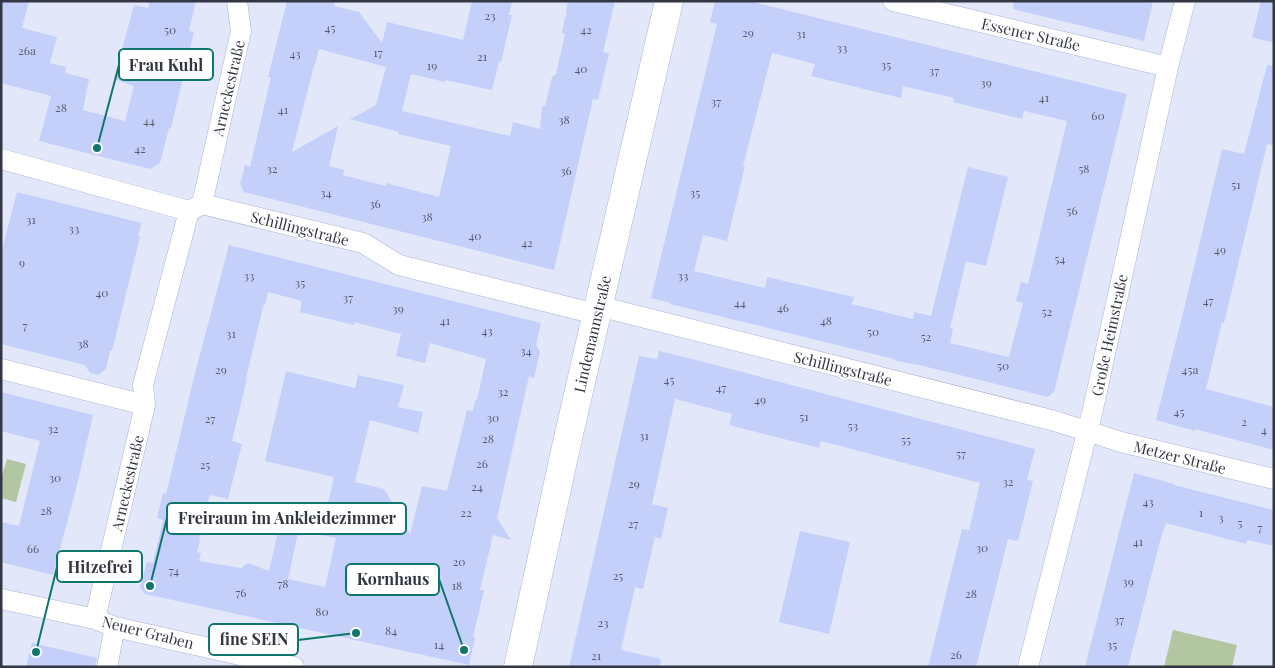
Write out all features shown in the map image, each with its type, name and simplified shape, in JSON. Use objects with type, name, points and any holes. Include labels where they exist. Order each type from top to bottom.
[{"type":"main road","name":"Lindemannstraße","points":[[518,667],[668,1]]},
{"type":"street","name":"Arneckestraße","points":[[95,619],[146,405],[143,385],[196,207],[241,31],[238,1]]},
{"type":"street","name":"Essener Straße","points":[[894,1],[1168,67]]},
{"type":"street","name":"Große Heimstraße","points":[[1028,667],[1087,431],[1168,67],[1185,1]]},
{"type":"street","name":"Schillingstraße","points":[[2,163],[363,243],[399,265],[597,310],[1051,420],[1087,431]]},
{"type":"street","points":[[1,369],[146,405]]},
{"type":"street","name":"Metzer Straße","points":[[1087,431],[1121,442],[1274,479]]},
{"type":"street","name":"Neuer Graben","points":[[1,599],[95,619],[115,626],[294,667]]},
{"type":"street","points":[[107,667],[115,626]]},
{"type":"green space","points":[[7,459],[26,464],[16,502],[1,498],[1,480]]},
{"type":"green space","points":[[1173,630],[1237,645],[1232,667],[1164,667]]},
{"type":"building","points":[[1,1],[29,1],[22,28],[57,37],[50,63],[66,67],[65,73],[89,79],[83,110],[125,121],[134,86],[114,79],[134,5],[148,8],[150,1],[196,1],[189,31],[194,32],[171,128],[169,128],[160,163],[150,169],[39,141],[51,96],[1,83]]},
{"type":"building","points":[[287,1],[335,1],[334,6],[359,12],[382,43],[387,22],[463,40],[472,1],[512,1],[509,15],[512,15],[492,90],[411,74],[402,111],[510,136],[513,122],[540,129],[542,107],[545,106],[552,77],[556,74],[565,34],[562,33],[565,17],[567,16],[568,1],[615,1],[603,52],[609,53],[598,100],[593,99],[554,270],[244,192],[240,184],[245,165],[250,167],[271,77],[268,77]],"holes":[[[319,49],[386,67],[376,105],[350,119],[399,132],[398,134],[451,146],[439,197],[386,183],[385,186],[343,175],[344,170],[329,166],[338,126],[292,152]]]},
{"type":"building","points":[[715,1],[749,1],[1127,94],[1054,392],[1048,397],[897,361],[651,298],[717,24],[710,22]],"holes":[[[772,53],[815,64],[811,76],[901,98],[903,86],[954,98],[953,102],[1022,119],[1024,111],[1067,121],[1028,284],[1021,282],[1016,301],[1023,303],[1009,357],[950,343],[953,329],[950,328],[966,261],[986,266],[1008,177],[968,167],[931,316],[914,312],[913,319],[852,304],[854,297],[767,277],[765,288],[694,271],[703,235],[727,241],[745,166],[743,166]]]},
{"type":"building","points":[[1014,1],[1153,1],[1144,41],[1013,9]]},
{"type":"building","points":[[1261,1],[1274,1],[1274,43],[1252,37]]},
{"type":"building","points":[[1267,65],[1274,66],[1274,145],[1267,144],[1224,323],[1222,322],[1206,389],[1274,407],[1274,450],[1156,420],[1222,149],[1244,154]]},
{"type":"building","points":[[17,192],[142,223],[112,351],[110,351],[106,369],[98,375],[90,373],[85,365],[1,344],[1,254]]},
{"type":"building","points":[[229,245],[541,323],[536,345],[540,352],[534,378],[529,376],[497,518],[511,540],[493,535],[480,590],[484,590],[473,637],[475,637],[469,665],[145,594],[140,587],[147,562],[153,563],[163,520],[157,518],[163,493],[166,494],[194,377]],"holes":[[[268,292],[302,301],[300,312],[354,325],[354,322],[401,334],[396,356],[425,363],[430,343],[486,359],[473,411],[467,410],[447,491],[422,486],[410,534],[384,489],[355,482],[370,420],[418,433],[423,412],[398,407],[404,385],[358,375],[355,388],[286,371],[265,461],[334,477],[321,535],[336,538],[325,587],[288,579],[302,514],[283,510],[269,571],[248,563],[241,568],[199,561],[201,553],[197,552],[210,495],[228,499],[242,444],[232,441]]]},
{"type":"building","points":[[659,351],[1035,449],[1027,480],[1033,481],[1018,541],[1008,539],[976,667],[928,667],[962,529],[969,530],[980,483],[821,441],[819,448],[729,425],[732,414],[675,399],[652,504],[668,508],[661,539],[655,537],[643,589],[635,587],[621,650],[661,659],[660,667],[569,667],[639,356],[657,359]]},
{"type":"building","points":[[1,392],[93,415],[53,575],[1,562],[1,522],[19,526],[40,441],[1,431]]},
{"type":"building","points":[[1134,473],[1274,510],[1274,546],[1247,540],[1246,544],[1166,523],[1128,667],[1085,667]]},
{"type":"building","points":[[800,531],[850,542],[829,634],[779,622]]},
{"type":"building","points":[[32,643],[97,658],[95,667],[26,667]]},
{"type":"place","name":"Frau Kuhl","points":[[97,148]]},
{"type":"place","name":"Freiraum im Ankleidezimmer","points":[[150,586]]},
{"type":"place","name":"fine SEIN","points":[[356,633]]},
{"type":"place","name":"Kornhaus","points":[[464,650]]},
{"type":"place","name":"Hitzefrei","points":[[36,652]]}]
